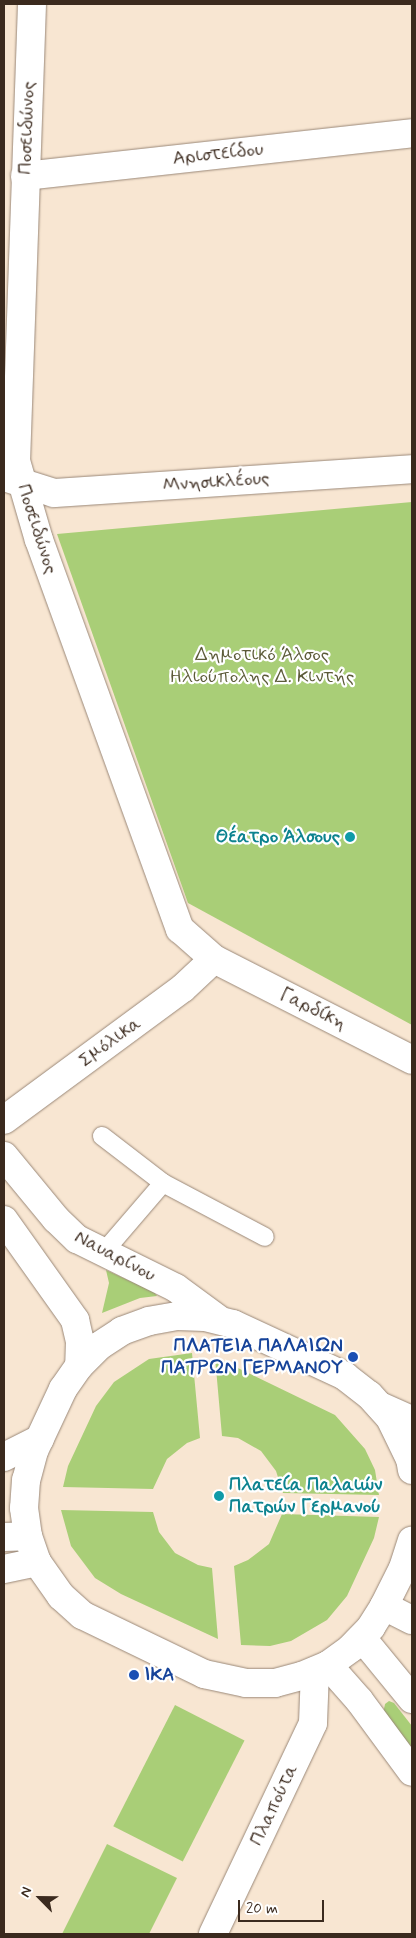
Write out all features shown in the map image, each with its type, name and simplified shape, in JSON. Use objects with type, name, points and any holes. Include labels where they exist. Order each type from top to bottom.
[{"type":"street","name":"Ποσειδώνος","points":[[32,4],[16,462],[12,480],[180,929],[214,959]]},
{"type":"street","name":"Αριστείδου","points":[[25,176],[412,133]]},
{"type":"street","name":"Μνησικλέους","points":[[12,480],[54,493],[412,469]]},
{"type":"street","name":"Γαρδίκη","points":[[214,959],[412,1060]]},
{"type":"street","name":"Σμόλικα","points":[[4,1120],[183,988],[214,959]]},
{"type":"street","name":"Ναυαρίνου","points":[[4,1156],[56,1220],[78,1239],[102,1254],[176,1288],[218,1319]]},
{"type":"street","points":[[4,1220],[76,1320],[80,1342],[79,1366]]},
{"type":"street","points":[[412,1470],[398,1430],[380,1406],[345,1376],[218,1319],[176,1316],[135,1325],[99,1346],[79,1366],[63,1389],[29,1466],[16,1536],[61,1596],[82,1615],[204,1674],[232,1681],[260,1684],[289,1680],[322,1668],[362,1638],[408,1570],[412,1540]]},
{"type":"street","points":[[380,1406],[412,1420]]},
{"type":"street","points":[[4,1457],[40,1438]]},
{"type":"street","points":[[4,1570],[37,1562]]},
{"type":"street","points":[[384,1606],[412,1620]]},
{"type":"street","points":[[362,1638],[412,1699]]},
{"type":"street","points":[[322,1668],[359,1700],[412,1772]]},
{"type":"street","name":"Πλαπούτα","points":[[213,1934],[312,1723],[322,1668]]},
{"type":"lane","points":[[102,1136],[163,1183],[265,1237]]},
{"type":"lane","points":[[102,1254],[163,1183]]},
{"type":"green space","name":"Δημοτικό Άλσος Ηλιούπολης Δ. Κιντής","points":[[412,502],[412,1025],[188,903],[57,534]]},
{"type":"green space","points":[[106,1270],[154,1292],[157,1296],[140,1298],[102,1313],[109,1283]]},
{"type":"green space","points":[[192,1353],[200,1438],[187,1443],[167,1459],[153,1489],[63,1487],[68,1466],[96,1406],[114,1382],[149,1359]]},
{"type":"green space","points":[[215,1357],[335,1415],[365,1449],[375,1470],[379,1495],[283,1493],[276,1471],[261,1451],[238,1438],[222,1436]]},
{"type":"green space","points":[[61,1510],[153,1512],[159,1532],[175,1553],[198,1565],[212,1568],[218,1639],[121,1594],[95,1578],[71,1546]]},
{"type":"green space","points":[[282,1514],[379,1517],[374,1538],[347,1596],[327,1620],[291,1641],[270,1646],[241,1645],[234,1566],[248,1560],[269,1544]]},
{"type":"green space","points":[[389,1701],[394,1703],[412,1726],[412,1752],[383,1714],[385,1704]]},
{"type":"green space","points":[[175,1705],[244,1740],[183,1862],[113,1826]]},
{"type":"green space","points":[[107,1844],[177,1878],[149,1934],[62,1934]]},
{"type":"place","name":"Θέατρο Άλσους","points":[[350,837]]},
{"type":"place","name":"ΠΛΑΤΕΙΑ ΠΑΛΑΙΩΝ ΠΑΤΡΩΝ ΓΕΡΜΑΝΟΥ","points":[[353,1357]]},
{"type":"place","name":"Πλατεία Παλαιών Πατρών Γερμανού","points":[[219,1496]]},
{"type":"place","name":"ΙΚΑ","points":[[134,1675]]}]
